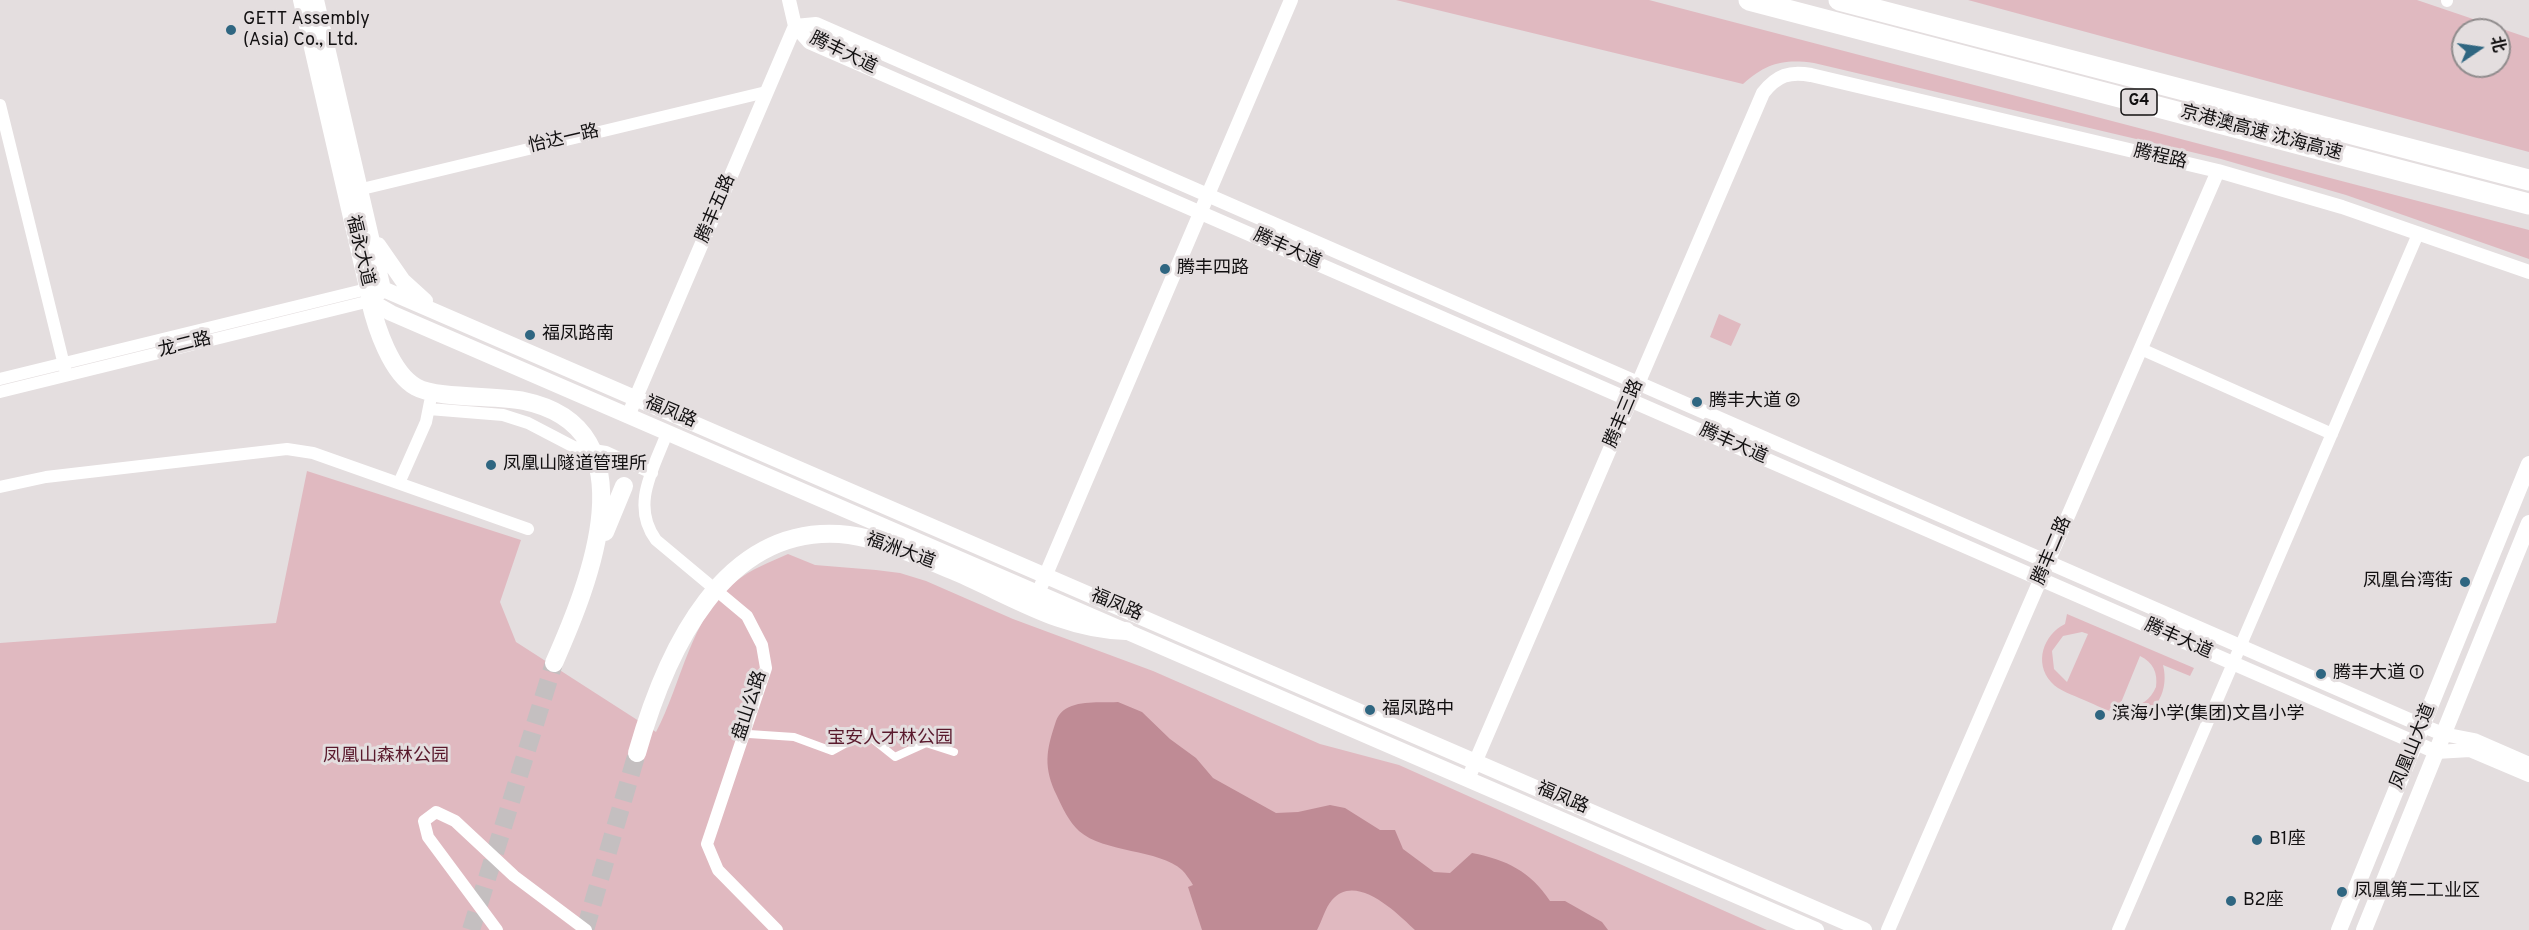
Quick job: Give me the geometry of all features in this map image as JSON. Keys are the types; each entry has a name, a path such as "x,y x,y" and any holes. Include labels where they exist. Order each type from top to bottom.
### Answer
{"highway":[{"name":"京港澳高速 沈海高速","path":"1749,0 2529,204"},
{"name":"京港澳高速 沈海高速","path":"1839,0 2529,180"}],"main road":[{"name":"福永大道","path":"301,0 374,293"},
{"name":"福永大道","path":"316,0 371,230 374,293"},
{"path":"371,230 383,254 403,281 442,314"},
{"name":"福凤路","path":"374,293 442,314 1864,930"},
{"name":"福凤路","path":"374,293 391,313 1816,930"},
{"path":"374,293 378,332 401,372 431,401 451,393 512,398 535,403 556,413 574,426 589,445 601,480 602,499 592,563"},
{"name":"凤凰山大道","path":"2339,930 2529,465"},
{"path":"554,663 572,623 592,563 624,486"},
{"name":"凤凰山大道","path":"2364,930 2529,523"},
{"name":"福洲大道","path":"637,753 657,689 693,619 713,591 741,565 776,546 805,537 833,534 861,537 957,573 1038,612 1067,622 1103,630 1126,631"},
{"path":"1300,706 1307,689"}],"street":[{"path":"789,0 795,26"},
{"path":"1038,593 1291,0"},
{"name":"腾丰大道","path":"795,26 816,24 2423,726 2443,734 2474,740 2529,764"},
{"name":"腾丰五路","path":"628,416 795,26"},
{"name":"腾丰大道","path":"795,26 809,42 2436,752 2470,750 2529,775"},
{"name":"腾程路","path":"1784,74 1811,75 2218,171 2342,207 2529,272"},
{"name":"腾丰三路","path":"1468,779 1763,93 1772,82 1784,74"},
{"name":"怡达一路","path":"362,189 766,92"},
{"path":"0,105 4,138 65,370"},
{"name":"腾丰二路","path":"1888,930 2218,171"},
{"path":"2118,930 2418,234"},
{"name":"龙二路","path":"0,392 65,370 374,293"},
{"path":"2141,349 2332,434"},
{"name":"龙二路","path":"0,379 65,370"},
{"path":"399,483 431,401 503,415 528,423 574,447 606,452 652,473"},
{"name":"盘山公路","path":"668,433 645,491 643,506 646,521 652,534 747,616 762,645 766,668 707,844 717,870 777,930"},
{"path":"0,487 46,477 287,448 313,453 528,529"},
{"path":"749,734 794,737 832,751 866,733 895,758 926,742 954,752"},
{"path":"497,930 428,837 424,821 436,812 455,821 514,876 586,930"}],"green space":[{"path":"1396,0 1649,0 2529,230 2529,259 2346,195 2221,159 1814,63 1776,64 1760,71 1743,84"},
{"path":"1968,0 2417,0 2470,18 2451,18 2451,78 2511,78 2511,32 2529,38 2529,152"},
{"path":"1719,314 1741,324 1731,346 1710,337"},
{"path":"307,471 521,540 500,602 516,642 656,732 697,632 720,597 741,577 788,554 815,565 900,573 926,581 1013,619 1153,671 1320,744 1399,765 1767,930 0,930 0,643 276,623"},
{"path":"2067,614 2194,668 2190,676 2163,665 2165,675 2162,695 2151,709 2134,716 2113,712 2062,690 2054,685 2046,675 2042,658 2043,650 2051,635 2065,624","holes":["2082,632 2088,634 2067,682 2054,669 2052,651 2063,636","2140,656 2154,668 2156,687 2150,697 2141,704 2120,705"]}],"shaded area":[{"path":"1118,702 1142,712 1170,739 1196,758 1213,778 1276,813 1298,812 1330,805 1345,808 1380,830 1395,830 1403,849 1434,872 1450,873 1472,853 1496,859 1526,874 1550,901 1565,901 1602,922 1608,930 1415,930 1376,898 1353,890 1342,893 1332,900 1317,930 1202,930 1188,887 1193,885 1182,870 1160,858 1102,843 1079,831 1064,810 1053,786 1048,767 1048,750 1060,714 1066,708 1082,703"}],"tunnel":[{"path":"471,930 554,663"},
{"path":"585,930 637,753"}],"place":[{"name":"GETT Assembly (Asia) Co., Ltd.","path":"231,30"},
{"name":"腾丰四路","path":"1165,269"},
{"name":"福凤路南","path":"530,335"},
{"name":"腾丰大道 ②","path":"1697,402"},
{"name":"凤凰山隧道管理所","path":"491,465"},
{"name":"凤凰台湾街","path":"2465,582"},
{"name":"腾丰大道 ①","path":"2321,674"},
{"name":"福凤路中","path":"1370,710"},
{"name":"滨海小学(集团)文昌小学","path":"2100,715"},
{"name":"B1座","path":"2257,840"},
{"name":"凤凰第二工业区","path":"2342,892"},
{"name":"B2座","path":"2231,901"}],"park label":[{"name":"宝安人才林公园","path":"890,739"},
{"name":"凤凰山森林公园","path":"386,757"}]}
